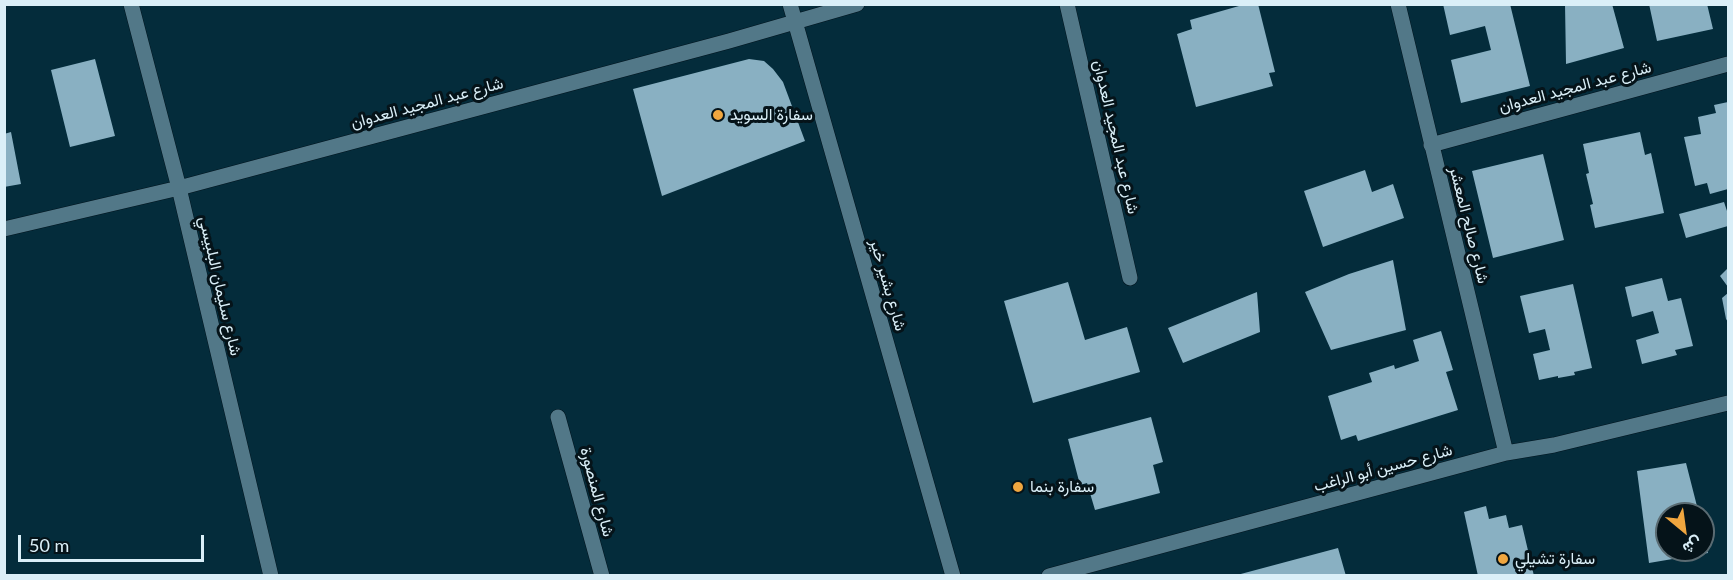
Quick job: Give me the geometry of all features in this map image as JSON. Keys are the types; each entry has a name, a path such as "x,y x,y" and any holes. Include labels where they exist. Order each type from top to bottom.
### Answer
{"street":[{"name":"شارع سليمان البلبيسي","path":"131,4 178,188 271,576"},
{"name":"شارع بشير خير","path":"790,4 952,576"},
{"name":"شارع عبد المجيد العدوان","path":"4,229 178,188 857,4"},
{"name":"شارع عبد المجيد العدوان","path":"1067,4 1130,278"},
{"name":"شارع صالح المعشر","path":"1398,4 1506,453"},
{"name":"شارع عبد المجيد العدوان","path":"1431,145 1728,64"},
{"name":"شارع حسين أبو الراغب","path":"1049,576 1506,453 1554,445 1728,403"},
{"name":"شارع المنصورة","path":"558,417 602,576"}],"building":[{"path":"1246,4 1258,4 1275,72 1269,73 1273,86 1196,107 1177,34 1192,29 1190,20"},
{"path":"1443,4 1510,4 1530,86 1461,103 1451,60 1491,50 1485,26 1450,35"},
{"path":"1565,4 1612,4 1624,48 1566,64"},
{"path":"1649,4 1707,4 1713,29 1657,41"},
{"path":"95,59 115,136 70,147 51,70"},
{"name":"سفارة السويد","path":"749,59 764,61 783,82 805,141 662,196 633,89"},
{"path":"1728,102 1728,189 1710,194 1707,183 1695,186 1684,137 1701,134 1698,117 1716,113 1714,105"},
{"path":"11,132 21,184 4,187 4,134"},
{"path":"1640,132 1645,155 1651,153 1664,213 1595,228 1590,205 1593,204 1586,174 1589,173 1583,144"},
{"path":"1543,154 1564,240 1493,258 1472,171"},
{"path":"1365,170 1372,192 1393,184 1404,218 1323,247 1304,191"},
{"path":"1724,202 1728,214 1728,226 1686,238 1679,214"},
{"path":"1393,260 1406,330 1331,350 1305,292 1349,274"},
{"path":"1728,268 1728,287 1720,276"},
{"path":"1662,278 1668,301 1681,298 1693,346 1675,350 1677,355 1642,364 1636,340 1659,333 1653,311 1632,317 1625,287"},
{"path":"1068,282 1085,340 1127,327 1140,372 1033,403 1004,301"},
{"path":"1573,284 1592,368 1574,372 1575,375 1539,380 1533,354 1550,350 1545,329 1529,333 1520,296"},
{"path":"1257,292 1260,332 1183,363 1168,328"},
{"path":"1728,293 1728,322 1722,298"},
{"path":"1441,331 1453,370 1446,372 1458,410 1358,441 1356,435 1341,440 1328,396 1372,382 1369,373 1394,365 1395,369 1419,361 1413,340"},
{"path":"1151,417 1163,462 1153,465 1160,493 1095,510 1087,483 1080,485 1068,439"},
{"path":"1686,463 1696,502 1655,502 1655,562 1649,563 1637,471"},
{"path":"1486,506 1489,519 1506,515 1509,528 1522,525 1534,576 1478,576 1464,512"},
{"path":"1338,548 1346,576 1237,576 1237,575"}],"place":[{"name":"سفارة السويد","path":"718,115"},
{"name":"سفارة بنما","path":"1018,487"},
{"name":"سفارة تشيلي","path":"1503,559"}]}
